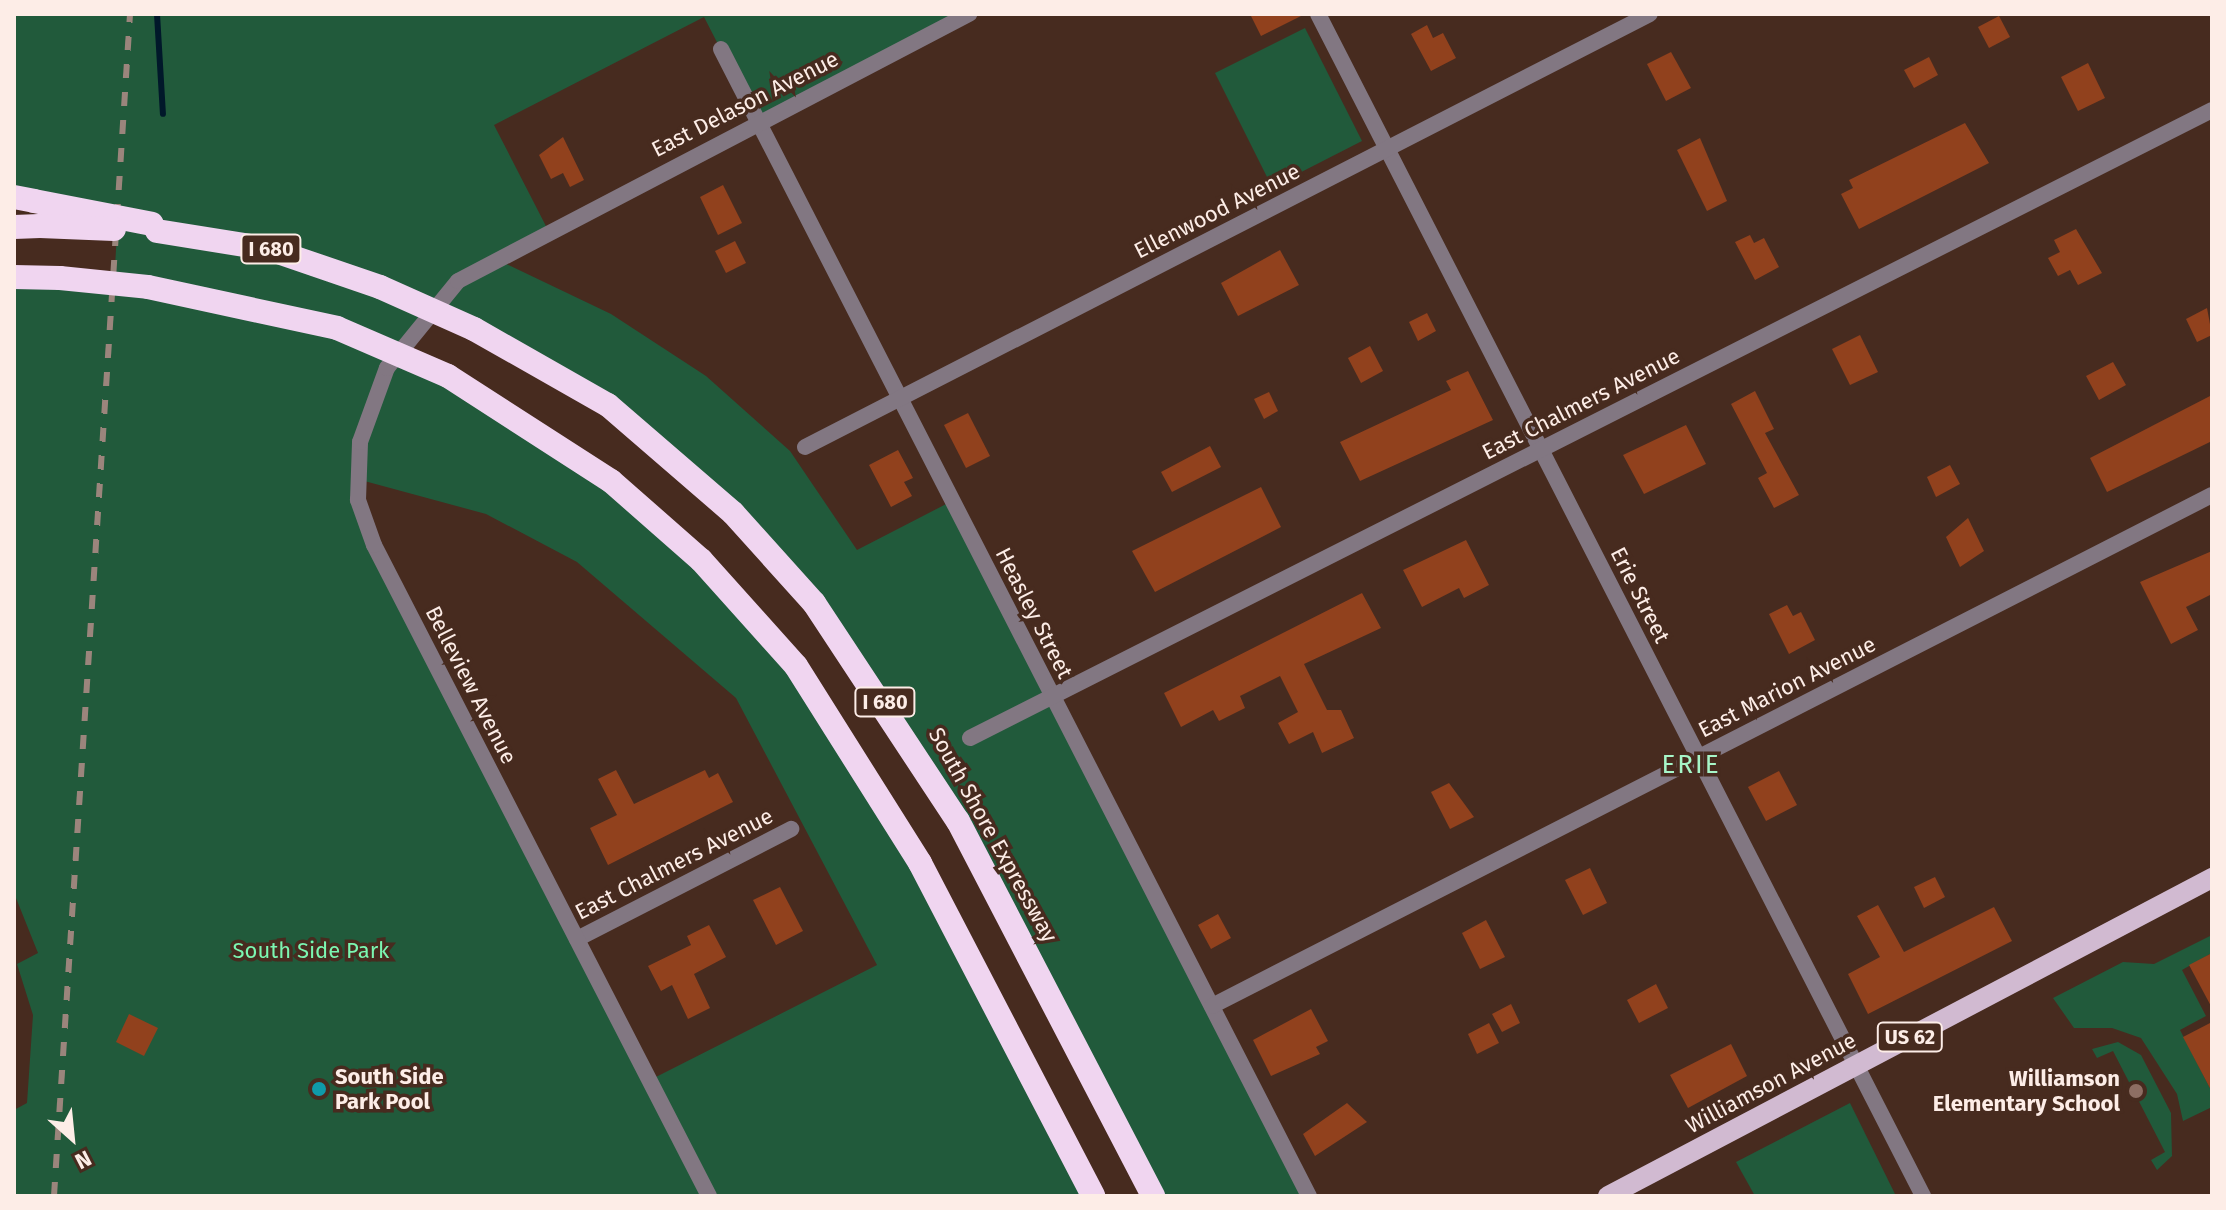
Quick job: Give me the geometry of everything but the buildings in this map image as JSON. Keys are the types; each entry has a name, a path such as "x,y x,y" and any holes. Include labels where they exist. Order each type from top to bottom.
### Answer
{"highway":[{"path":"24,199 154,228"},
{"name":"South Shore Expressway","path":"14,227 154,228 199,233 380,287 474,329 608,405 733,513 814,603 958,821 1153,1196"},
{"name":"I 680","path":"14,277 60,278 148,287 337,328 448,376 572,454 659,521 796,666 920,863 1093,1196"}],"main road":[{"name":"Williamson Avenue","path":"1608,1196 2212,878"}],"street":[{"name":"East Delason Avenue","path":"541,234 969,14"},
{"name":"Erie Street","path":"1318,14 1923,1196"},
{"name":"Ellenwood Avenue","path":"805,447 1650,14"},
{"name":"Heasley Street","path":"721,49 1309,1196"},
{"name":"East Chalmers Avenue","path":"970,738 2212,110"},
{"name":"Belleview Avenue","path":"541,234 438,297 387,368 360,442 356,479 374,545 709,1196"},
{"name":"East Marion Avenue","path":"1212,1006 2212,495"},
{"name":"East Chalmers Avenue","path":"577,939 791,829"}],"green space":[{"name":"South Side Park","path":"14,14 969,14 758,122 704,17 494,125 548,230 494,258 611,314 706,376 790,451 857,550 952,501 1309,1196 1153,1196 1033,960 814,603 608,405 430,309 397,354 611,481 830,713 1093,1196 14,1196 14,1110 27,1103 33,1015 17,964 38,953 14,893 14,277 114,283 118,216 14,197","holes":["357,479 486,514 577,562 736,698 877,965 650,1080 358,500"]},
{"path":"1305,28 1362,141 1272,187 1215,73"},
{"path":"2212,935 2212,953 2182,970 2206,1016 2180,1030 2212,1092 2212,1107 2183,1121 2177,1094 2141,1038 2112,1028 2074,1028 2053,998 2123,962 2154,964"},
{"path":"2118,1042 2141,1055 2171,1113 2172,1156 2157,1170 2151,1160 2165,1152 2113,1051 2097,1058 2092,1049"},
{"path":"1850,1103 1896,1196 1755,1196 1736,1162"}],"waterway":[{"path":"157,14 163,114"}],"railway":[{"path":"54,1196 130,14"}],"place":[{"name":"South Side Park Pool","path":"319,1089"},
{"name":"Williamson Elementary School","path":"2136,1091"}],"district":[{"name":"ERIE","path":"1691,765"}]}
